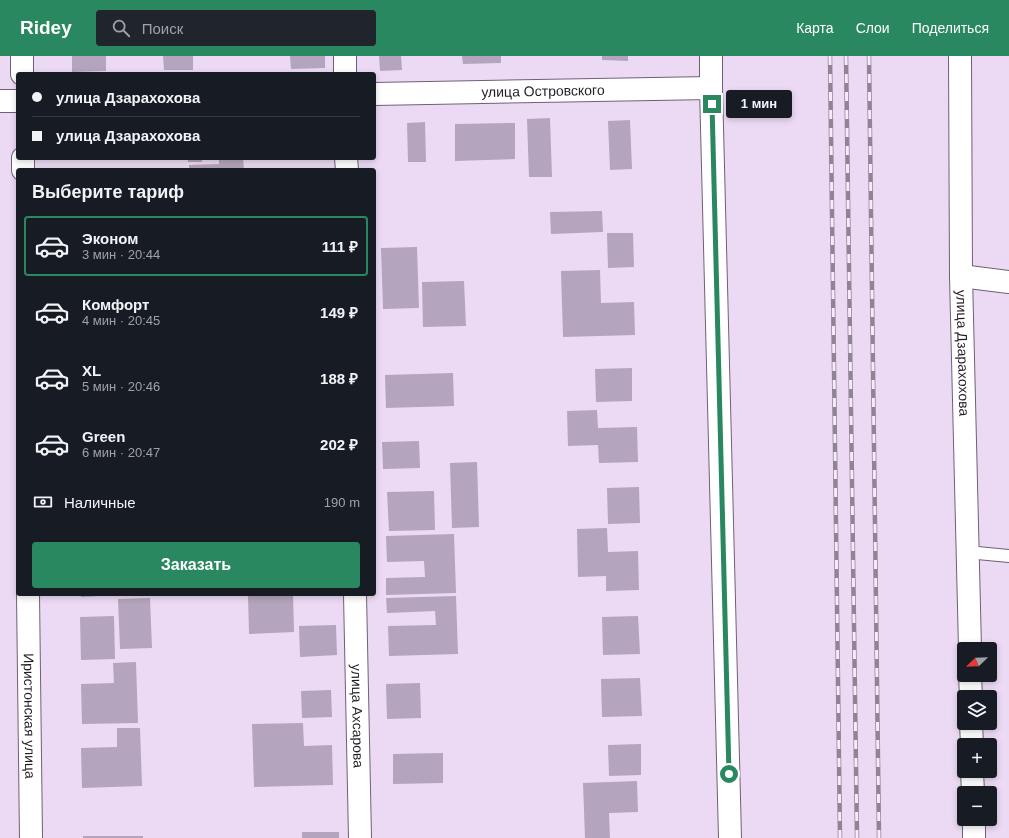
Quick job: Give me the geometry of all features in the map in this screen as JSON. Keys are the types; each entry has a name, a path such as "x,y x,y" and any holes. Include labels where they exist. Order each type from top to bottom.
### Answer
{"street":[{"path":"22,56 22,72"},
{"path":"345,56 345,72"},
{"path":"712,56 711,88 730,838"},
{"name":"улица Дзарахохова","path":"960,56 961,276 970,642"},
{"name":"улица Островского","path":"376,94 711,88"},
{"path":"0,101 16,101"},
{"path":"961,276 1009,282"},
{"name":"Иристонская улица","path":"28,596 31,838"},
{"name":"улица Ахсарова","path":"355,596 360,838"},
{"path":"974,826 974,838"}],"lane":[{"path":"967,552 1009,556"}],"building":[{"path":"72,56 106,56 106,71 72,72"},
{"path":"163,56 193,56 193,70 164,70"},
{"path":"290,56 325,56 325,68 291,69"},
{"path":"379,56 401,56 402,70 380,71"},
{"path":"462,56 501,56 501,63 463,64"},
{"path":"602,56 628,56 628,61 602,60"},
{"path":"550,118 552,177 529,177 527,119"},
{"path":"630,120 632,169 610,170 608,121"},
{"path":"425,122 426,162 408,162 407,123"},
{"path":"515,123 515,159 455,161 455,124"},
{"path":"188,160 202,160 202,162 188,162"},
{"path":"219,160 243,160 244,168 189,168 189,165 219,164"},
{"path":"602,211 603,232 551,234 550,212"},
{"path":"607,233 633,233 634,267 608,268"},
{"path":"417,247 419,308 383,309 381,248"},
{"path":"600,270 601,303 634,302 635,335 563,337 561,271"},
{"path":"464,281 466,326 423,327 422,282"},
{"path":"632,368 632,401 596,402 595,369"},
{"path":"453,373 454,406 386,408 385,375"},
{"path":"597,410 598,428 637,427 638,462 599,463 598,445 568,446 567,411"},
{"path":"419,441 420,468 383,469 382,442"},
{"path":"477,462 479,527 452,528 450,463"},
{"path":"639,487 640,523 608,524 607,488"},
{"path":"434,491 435,530 389,531 387,492"},
{"path":"607,528 608,552 638,551 639,590 606,591 606,576 578,577 577,529"},
{"path":"454,534 456,593 386,595 386,578 425,577 424,561 387,562 386,536"},
{"path":"248,596 293,596 294,632 249,634"},
{"path":"456,596 458,654 389,656 388,626 436,625 435,611 387,613 386,598"},
{"path":"150,598 152,648 120,649 118,599"},
{"path":"114,616 115,659 81,660 80,617"},
{"path":"638,616 640,654 603,655 602,617"},
{"path":"336,625 337,655 300,657 299,626"},
{"path":"136,662 138,723 82,724 81,684 114,683 113,663"},
{"path":"640,678 642,716 602,717 601,679"},
{"path":"420,683 421,718 387,719 386,684"},
{"path":"331,690 332,717 302,718 301,691"},
{"path":"303,723 304,746 332,745 333,785 254,787 252,724"},
{"path":"117,728 140,728 142,786 82,788 81,748 117,747"},
{"path":"641,744 641,775 609,776 608,745"},
{"path":"443,753 443,783 393,784 393,754"},
{"path":"637,781 638,812 609,813 610,838 585,838 583,783"},
{"path":"302,832 339,832 339,838 302,838"},
{"path":"83,836 143,836 143,838 83,838"}],"railway":[{"path":"830,56 840,838"},
{"path":"846,56 857,838"},
{"path":"869,56 879,838"}],"route":[{"path":"712,104 729,774"}]}
